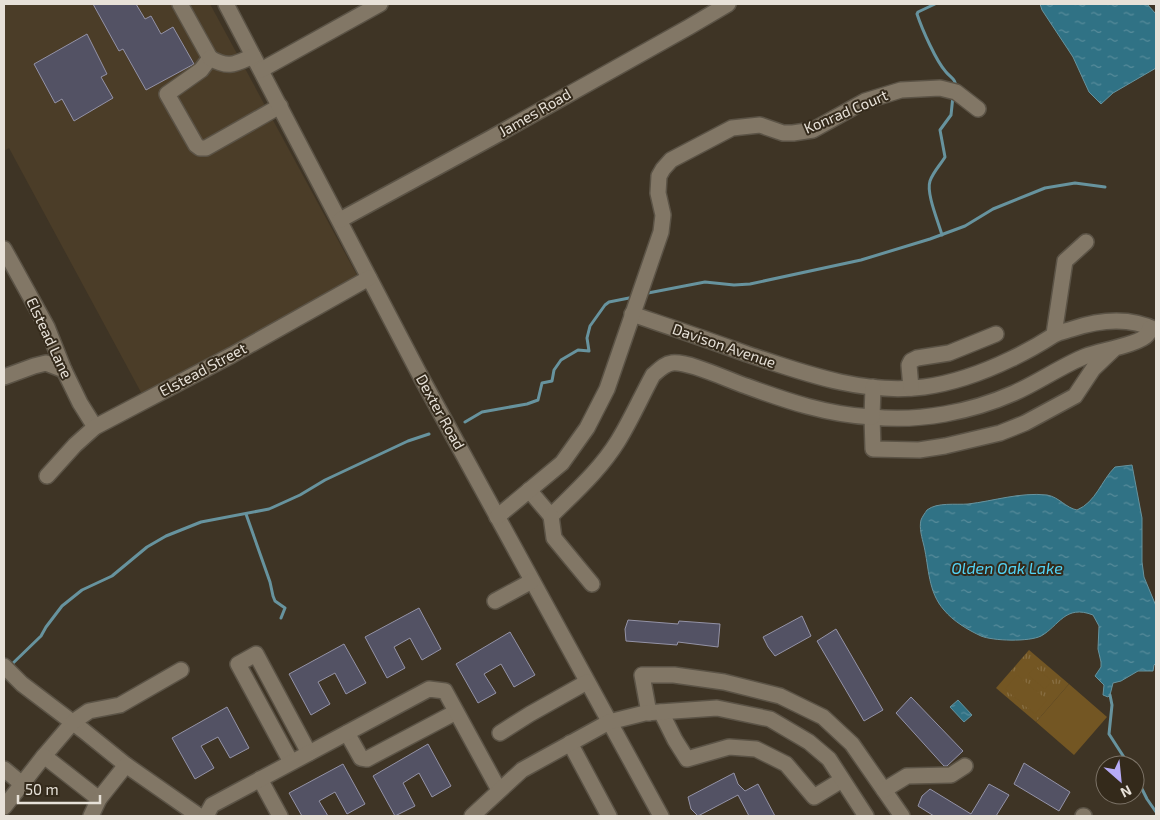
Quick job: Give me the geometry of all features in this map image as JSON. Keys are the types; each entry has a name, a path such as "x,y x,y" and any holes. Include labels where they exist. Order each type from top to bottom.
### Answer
{"street":[{"path":"180,4 210,58 221,64 233,65 253,56"},
{"name":"Dexter Road","path":"226,4 369,278 497,517 661,816"},
{"path":"261,70 380,4"},
{"name":"James Road","path":"340,220 492,138 728,4"},
{"path":"210,58 201,70 167,94 196,145 200,148 206,148 280,106"},
{"name":"Konrad Court","path":"632,314 660,232 663,214 658,193 659,176 662,169 679,155 726,130 742,126 760,125 783,133 813,130 865,101 901,90 940,88 956,92 978,109"},
{"path":"1054,334 1065,260 1086,242"},
{"name":"Elstead Lane","path":"4,249 47,327 64,370 80,403 95,427"},
{"name":"Elstead Street","path":"47,476 75,445 95,427 232,355 369,278"},
{"path":"497,517 562,463 587,428 607,389 632,314"},
{"name":"Davison Avenue","path":"632,314 814,377 856,386 873,387 924,387 957,380 986,371 1012,359 1048,340 1054,334 1089,323 1136,322 1153,329"},
{"path":"551,516 592,475 605,459 618,441 653,375 662,367 672,363 689,365 779,398 846,416 895,419 912,418 949,414 1014,393 1073,362 1089,355 1120,347 1146,336 1153,329"},
{"path":"911,388 909,365 911,360 949,353 996,334"},
{"path":"873,387 874,449 919,450 968,442 1000,433 1025,423 1075,396 1093,369 1114,348"},
{"path":"4,377 34,366 46,364 64,370"},
{"path":"529,490 551,516 554,538 592,584"},
{"path":"495,601 532,581"},
{"path":"291,762 238,664 256,654 309,753"},
{"path":"4,666 22,684 73,722 126,766 199,816"},
{"path":"4,807 73,722 89,711 120,705 181,670"},
{"path":"842,780 814,797 786,764 756,749 729,747 687,759 655,712 642,675 674,675 724,682 780,696 823,717 852,744 902,816"},
{"path":"500,733 587,682"},
{"path":"206,816 212,805 429,689 444,691 499,790"},
{"path":"472,816 522,770 609,722 655,712 717,708 770,719 809,742 829,759 864,815"},
{"path":"347,733 361,758 366,759 456,712"},
{"path":"570,743 609,816"},
{"path":"44,756 99,799"},
{"path":"91,816 99,799 126,766"},
{"path":"884,790 907,776 951,775 965,766"},
{"path":"4,769 22,784"},
{"path":"260,779 280,816"}],"shaded area":[{"path":"4,4 210,4 358,277 143,396 9,148 4,151"}],"green space":[{"path":"1029,650 1069,684 1036,722 996,688"},
{"path":"1035,667 1052,681 1045,689 1028,675"},
{"path":"1017,675 1047,700 1035,714 1005,689"},
{"path":"1069,684 1107,717 1074,755 1036,722"}],"water":[{"path":"1040,4 1147,4 1156,14 1156,68 1113,93 1101,104 1089,92 1073,57"},
{"name":"Olden Oak Lake","path":"1132,465 1142,518 1144,577 1156,606 1156,663 1153,671 1138,671 1121,681 1113,683 1108,697 1103,695 1104,685 1095,676 1101,667 1101,662 1098,649 1099,626 1093,615 1076,612 1063,618 1041,636 1020,640 1002,640 981,636 966,628 944,610 932,588 921,530 920,523 927,510 941,505 968,504 1037,494 1051,496 1077,510 1094,497 1115,467"},
{"path":"958,700 972,715 964,722 950,707"}],"building":[{"path":"93,4 136,4 145,19 151,16 161,34 173,27 194,64 146,90 123,49 119,51"},
{"path":"87,34 107,74 101,77 113,98 74,121 62,99 55,103 34,64"},
{"path":"419,608 441,649 422,660 410,638 394,647 405,668 387,678 365,637"},
{"path":"802,616 811,636 775,656 763,637"},
{"path":"628,620 678,624 679,621 720,624 718,647 678,642 677,645 626,641 625,629"},
{"path":"836,629 883,710 864,721 817,641"},
{"path":"510,632 535,675 514,687 501,664 484,674 496,693 478,703 456,664"},
{"path":"344,644 366,683 346,694 335,673 318,682 330,704 311,715 289,674"},
{"path":"911,697 963,751 947,766 944,766 896,713"},
{"path":"227,707 249,748 230,758 218,737 201,746 214,768 195,779 172,738"},
{"path":"428,744 451,786 432,797 419,773 403,783 415,806 395,816 373,776"},
{"path":"1024,763 1070,792 1059,811 1014,784"},
{"path":"343,764 365,804 347,814 335,792 319,801 328,816 302,816 289,793"},
{"path":"734,773 738,784 745,791 758,784 775,816 749,816 738,795 698,816 691,809 688,797"},
{"path":"989,784 1009,795 996,816 934,816 918,806 922,796 930,789 971,814"}],"waterway":[{"path":"935,4 917,14 934,53 942,67 954,81 956,88"},
{"path":"942,235 931,200 929,186 933,174 945,157 940,130 951,115 953,96"},
{"path":"648,293 705,282 734,285 750,284 861,260 965,226 993,209 1045,188 1075,183 1105,187"},
{"path":"465,422 482,412 527,404 538,400 542,383 552,381 554,370 561,360 578,350 589,351 587,338 590,326 605,305 609,302 629,298"},
{"path":"10,666 41,636 62,606 82,590 112,576 147,547 166,536 201,522 269,509 408,441 429,434"},
{"path":"246,514 275,601 285,608 281,618"},
{"path":"1110,695 1112,705 1109,734 1123,755"},
{"path":"1145,795 1156,812"}]}
